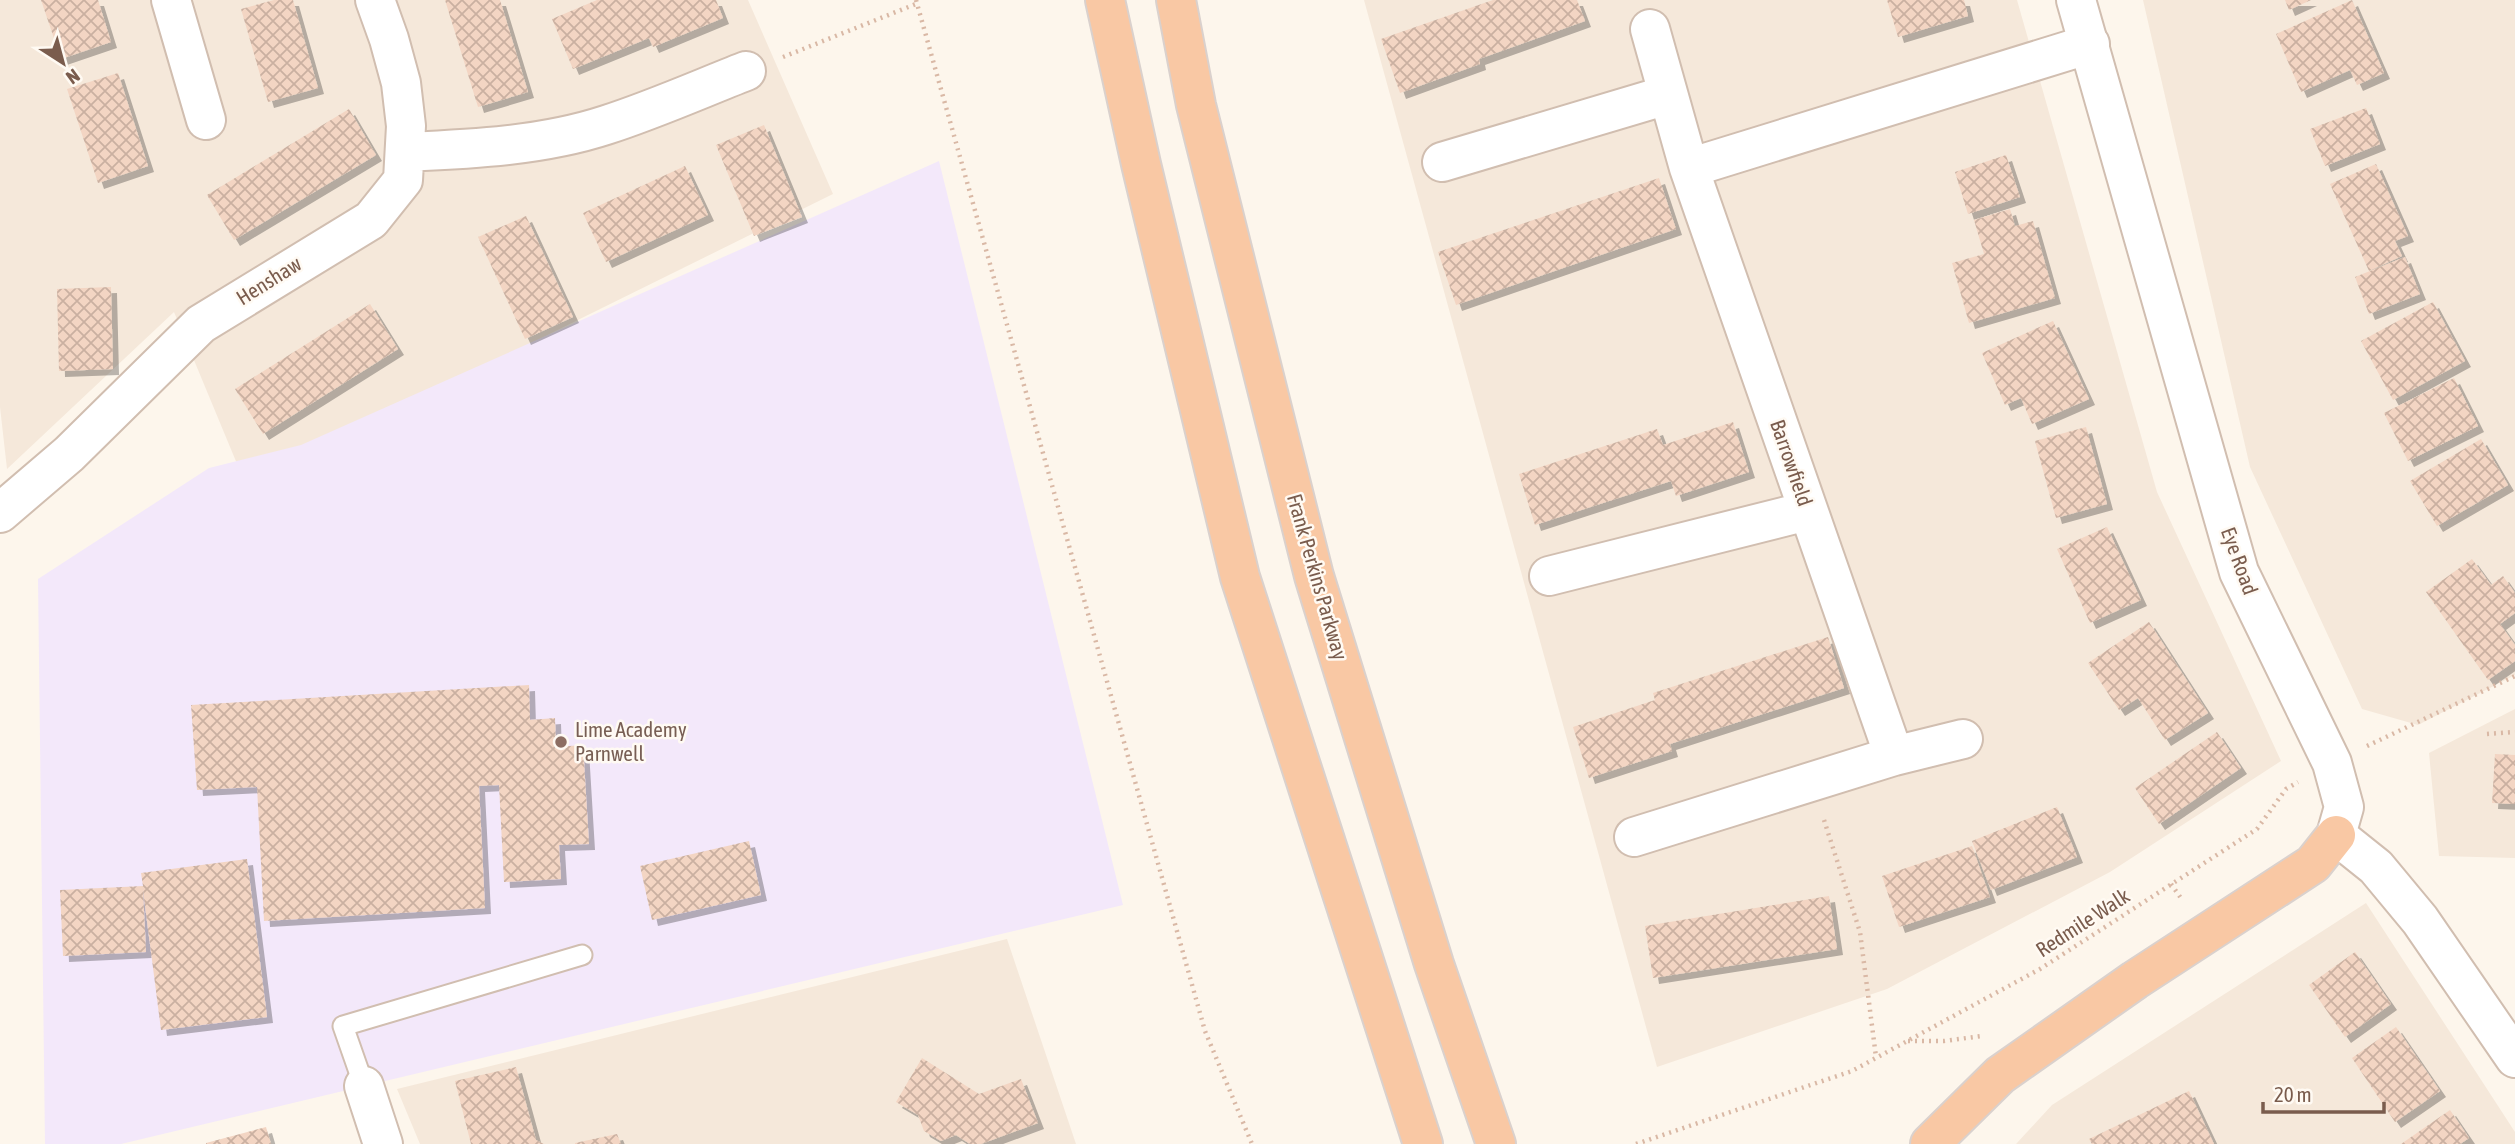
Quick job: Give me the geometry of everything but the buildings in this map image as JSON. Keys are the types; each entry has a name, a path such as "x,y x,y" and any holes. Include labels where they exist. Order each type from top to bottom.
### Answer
{"highway":[{"path":"1105,0 1141,164 1240,577 1423,1144"},
{"name":"Frank Perkins Parkway","path":"1176,0 1196,105 1314,576 1434,964 1496,1144"},
{"path":"1930,1144 2000,1076 2135,980 2313,864 2336,835"}],"street":[{"path":"171,0 206,120"},
{"name":"Henshaw","path":"1,512 69,454 201,324 371,220 403,180 406,126 401,83 375,0"},
{"name":"Eye Road","path":"2076,0 2239,572 2332,763 2344,807 2336,835"},
{"name":"Barrowfield","path":"1650,29 1689,168 1894,756"},
{"path":"1689,168 2090,44"},
{"path":"405,152 468,149 540,141 605,126 746,71"},
{"path":"1442,162 1668,95"},
{"path":"1549,576 1807,511"},
{"path":"1634,837 1894,756 1962,739"},
{"path":"2336,835 2376,867 2420,920 2515,1058"},
{"path":"364,1086 383,1144"}],"lane":[{"path":"364,1086 343,1026 582,955"}],"path":[{"path":"746,71 916,2 1205,1031 1252,1144"},
{"name":"Redmile Walk","path":"1636,1144 1852,1071 2040,969 2257,829 2286,789 2332,763 2515,676"},
{"path":"2487,734 2515,733"},
{"path":"1812,782 1860,932 1876,1058"},
{"path":"1907,1041 1944,1041 2012,1032 2031,1054"}],"shaded area":[{"path":"0,0 748,0 833,194 363,426 240,471 174,312 7,469 0,407"},
{"path":"1364,0 2017,0 2157,492 2281,761 2110,872 1887,989 1657,1067"},
{"path":"2143,0 2515,0 2515,675 2418,725 2362,709 2250,467"},
{"name":"Lime Academy Parnwell","path":"939,161 1123,905 121,1144 45,1144 38,579 209,468 301,445"},
{"path":"2515,709 2515,858 2439,856 2429,753"},
{"path":"2366,903 2515,1132 2515,1144 2016,1144 2052,1105"},
{"path":"1007,939 1076,1144 420,1144 397,1089"}],"place":[{"name":"Lime Academy Parnwell","path":"561,742"}]}
